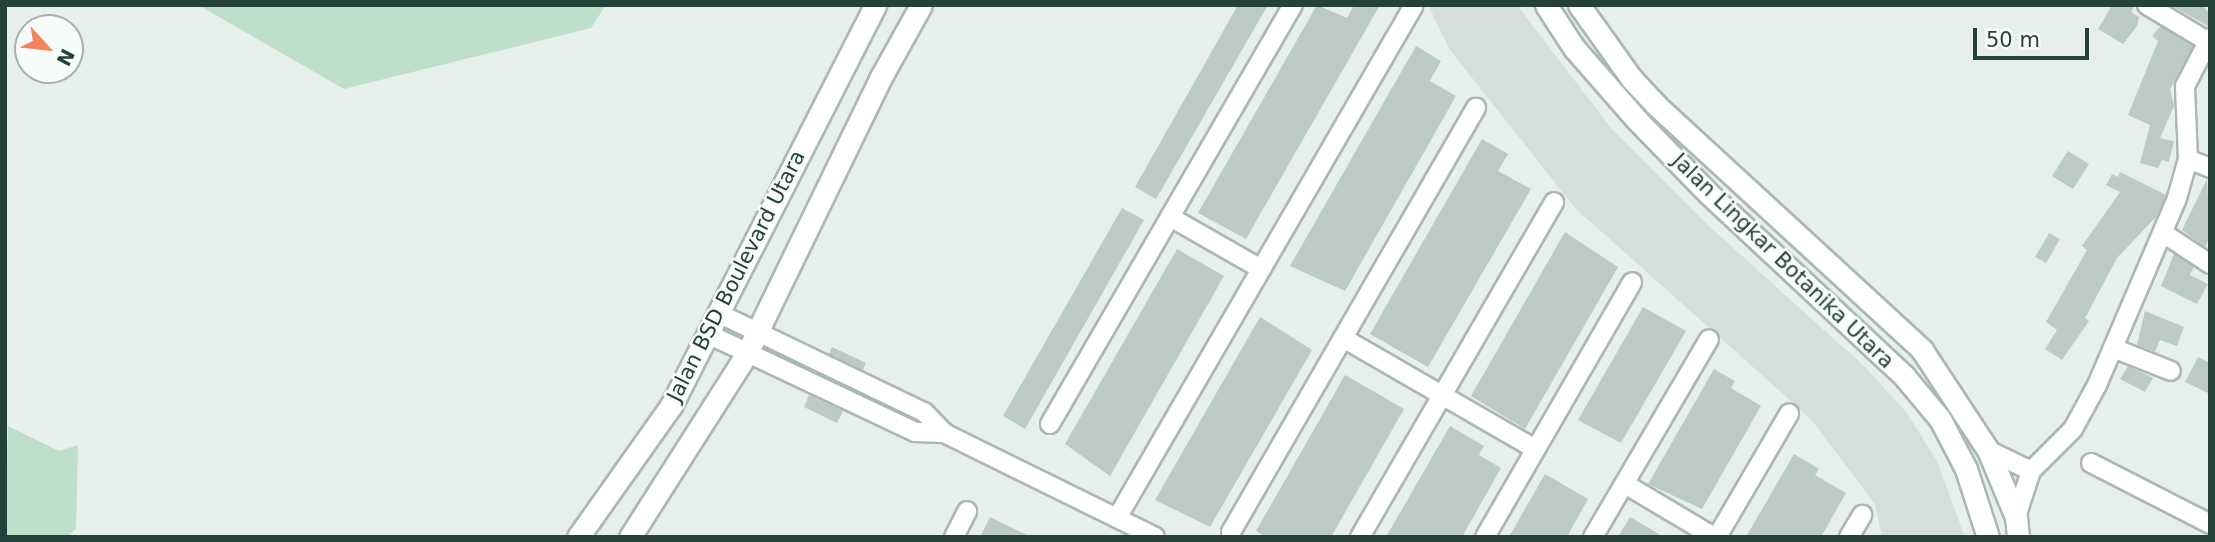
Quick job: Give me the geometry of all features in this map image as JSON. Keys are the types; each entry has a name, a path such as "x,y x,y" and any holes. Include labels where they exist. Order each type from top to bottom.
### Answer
{"street":[{"name":"Jalan BSD Boulevard Utara","path":"578,537 672,404 710,335 875,5"},
{"name":"Jalan BSD Boulevard Utara","path":"630,537 747,353 881,77 921,5"},
{"path":"1050,424 1293,5"},
{"name":"Jalan Lingkar Botanika Utara","path":"1546,5 1605,85 1676,160 1904,376 1931,408 1966,468 1988,537"},
{"name":"Jalan Lingkar Botanika Utara","path":"1579,5 1630,78 1694,142 1922,350 1988,450 2017,527"},
{"path":"2017,527 2031,471 2073,429 2113,348 2185,179 2188,159 2185,86 2209,39 2147,5"},
{"path":"1116,518 1413,7"},
{"path":"1231,532 1476,108"},
{"path":"1676,160 1694,142"},
{"path":"2188,159 2210,168"},
{"path":"1360,537 1554,202"},
{"path":"1170,216 1261,270"},
{"path":"2163,233 2210,264"},
{"path":"1485,537 1632,282"},
{"path":"720,314 924,412 944,433 1156,537"},
{"path":"710,335 915,432 944,433"},
{"path":"1343,338 1535,449"},
{"path":"1593,537 1709,340"},
{"path":"2113,348 2171,371"},
{"path":"874,413 884,392"},
{"path":"1625,484 1715,537 1789,414"},
{"path":"1988,450 2031,471"},
{"path":"2091,463 2210,524"},
{"path":"954,537 967,511"},
{"path":"1849,537 1862,515"},
{"path":"2207,537 2210,530"}],"shaded area":[{"path":"1428,5 1517,5 1611,128 1709,226 1866,368 1907,413 1937,461 1965,537 1882,537 1875,504 1810,418 1575,208 1450,50"}],"green space":[{"path":"198,5 606,5 591,28 344,89"},
{"path":"8,426 59,451 78,445 76,529 67,537 5,537"}],"building":[{"path":"1238,5 1268,5 1156,199 1135,187"},
{"path":"1317,5 1347,18 1354,5 1380,5 1246,239 1198,213"},
{"path":"2112,5 2135,5 2131,12 2139,17 2137,26 2123,44 2098,29"},
{"path":"2170,5 2202,5 2210,14 2210,27"},
{"path":"2161,26 2193,46 2170,89 2174,106 2160,138 2174,141 2169,162 2162,160 2158,168 2140,163 2150,125 2128,115 2158,41 2152,36"},
{"path":"1416,46 1441,61 1430,81 1456,96 1345,291 1290,266"},
{"path":"1482,139 1508,154 1498,171 1531,189 1428,367 1370,334"},
{"path":"2068,151 2089,164 2073,189 2052,176"},
{"path":"2120,172 2166,195 2156,217 2117,258 2085,318 2089,321 2062,360 2045,349 2057,330 2046,322 2087,250 2082,246 2120,192 2106,185 2112,174 2118,177"},
{"path":"2207,179 2210,237 2205,247 2182,230"},
{"path":"1122,208 1144,220 1025,429 1003,416"},
{"path":"1565,232 1618,267 1525,429 1471,396"},
{"path":"2049,233 2060,239 2046,263 2035,257"},
{"path":"1177,249 1224,276 1110,476 1065,444"},
{"path":"2174,254 2194,267 2190,275 2208,284 2197,304 2161,286"},
{"path":"1643,307 1686,331 1621,443 1578,420"},
{"path":"2145,311 2184,327 2177,346 2160,340 2155,352 2137,345"},
{"path":"1260,317 1312,350 1210,527 1155,500"},
{"path":"832,347 866,363 863,370 829,354"},
{"path":"2198,357 2210,363 2210,394 2185,382"},
{"path":"2128,366 2153,378 2145,392 2120,379"},
{"path":"1714,369 1735,381 1731,388 1761,406 1702,509 1648,484"},
{"path":"1345,375 1404,409 1331,537 1266,537 1256,531"},
{"path":"809,395 843,411 837,423 804,407"},
{"path":"1450,426 1484,446 1479,455 1501,468 1462,537 1386,537"},
{"path":"1794,454 1819,469 1815,475 1846,493 1821,537 1746,537"},
{"path":"1545,474 1588,499 1567,537 1509,537"},
{"path":"990,517 1031,537 980,537"},
{"path":"1630,517 1664,537 1618,537"}]}
